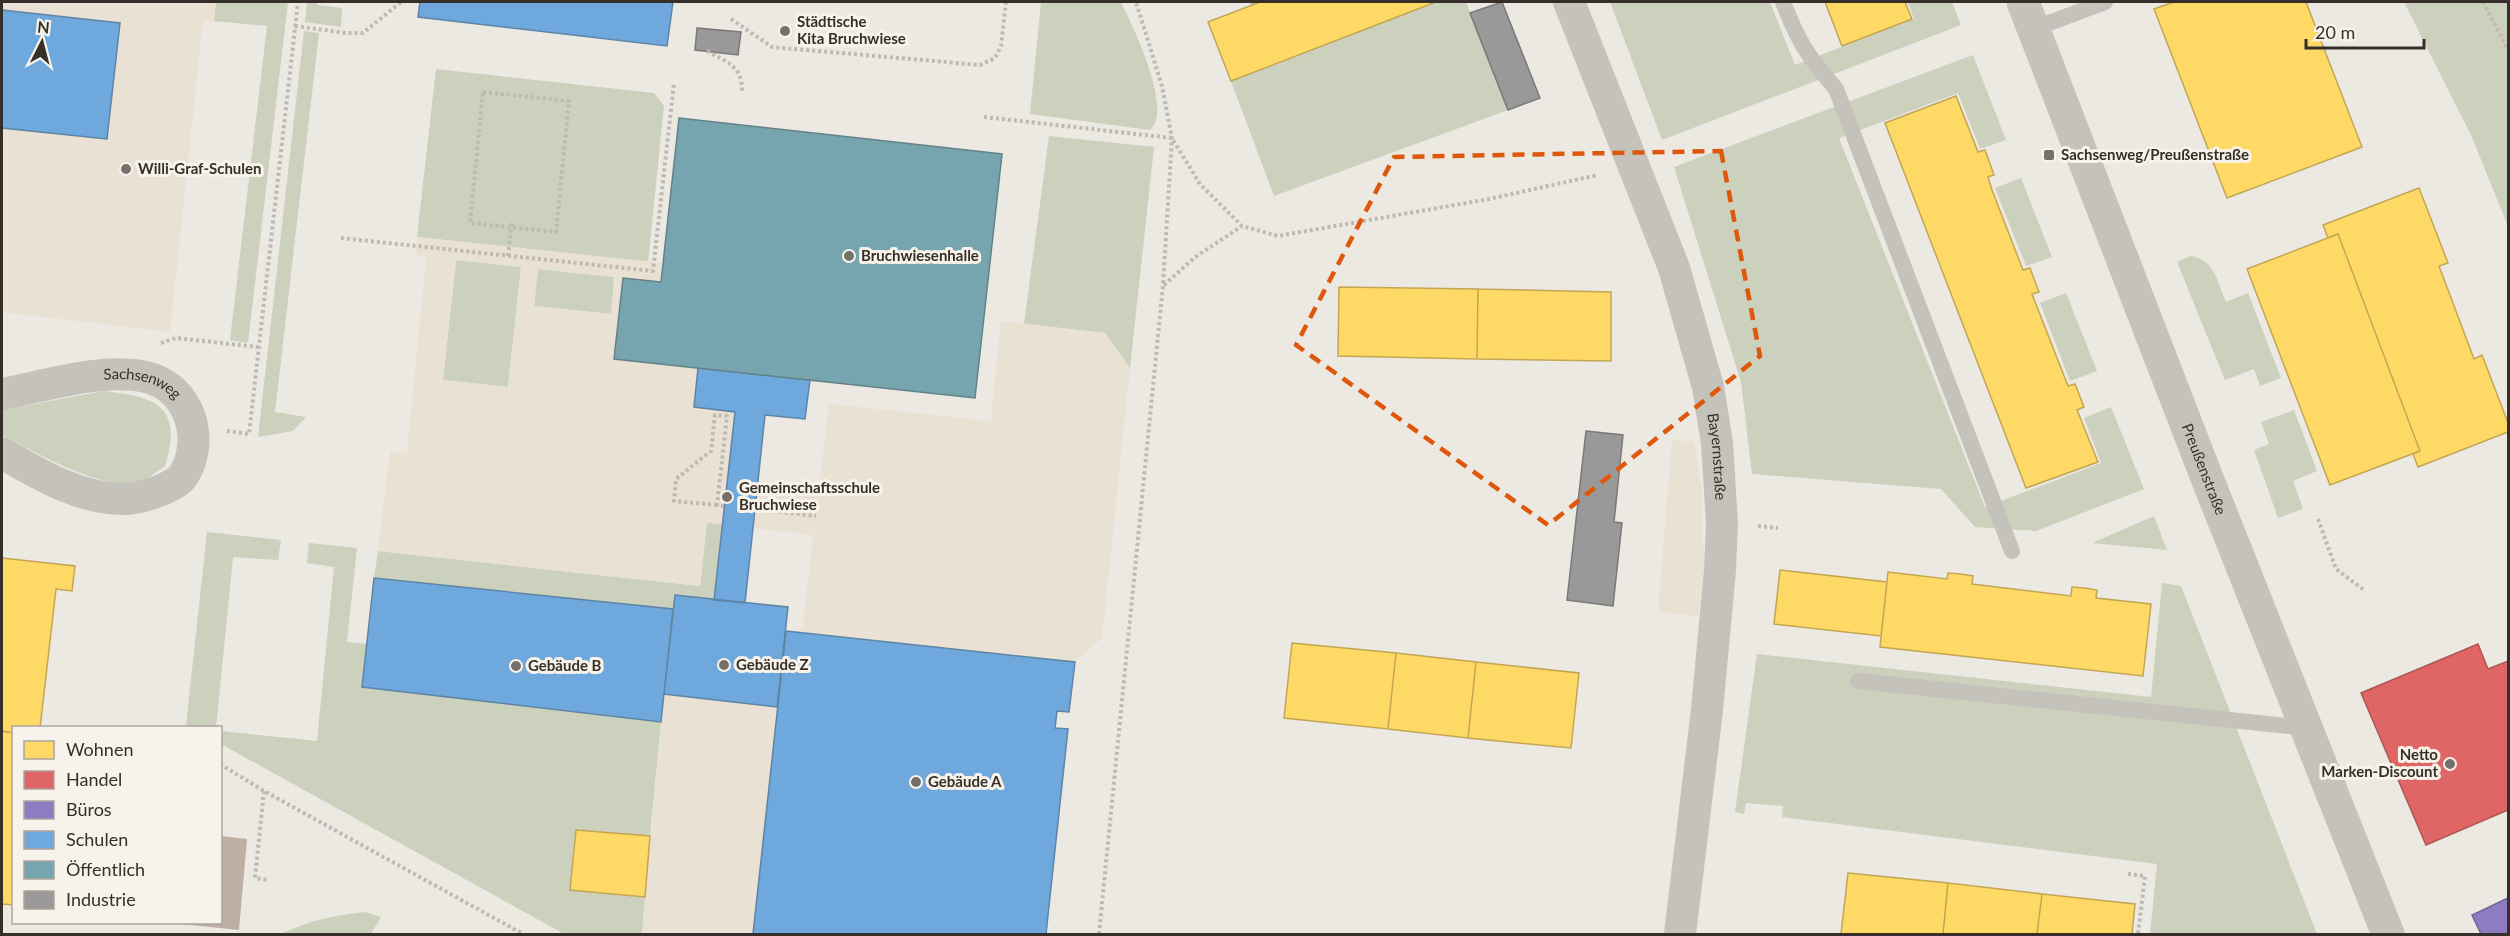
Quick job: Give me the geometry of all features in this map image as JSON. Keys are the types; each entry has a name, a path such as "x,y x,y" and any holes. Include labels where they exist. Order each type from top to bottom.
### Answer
{"street":[{"name":"Bayernstraße","path":"1569,2 1674,268 1705,376 1717,443 1722,522 1716,618 1680,934"},
{"name":"Preußenstraße","path":"2028,15 2203,468 2388,934"},
{"name":"Sachsenweg","path":"2,394 103,375 146,377 163,383 181,397 192,421 194,449 182,478 153,494 125,499 70,488 2,453"}],"lane":[{"path":"1783,2 1796,36 1810,60 1836,89 2012,551"},
{"path":"2028,15 2105,2"},
{"path":"1858,681 2307,728"}],"path":[{"path":"221,430 249,434 298,2"},
{"path":"295,26 363,33 401,2"},
{"path":"731,19 772,47 980,65 995,58 1001,46 1005,2"},
{"path":"1099,934 1163,285 1172,138 1162,86 1136,2"},
{"path":"2483,2 2508,49"},
{"path":"707,51 733,65 742,80 742,91"},
{"path":"341,238 653,272 674,83"},
{"path":"483,92 569,102 556,232 511,228 470,223 483,92"},
{"path":"984,117 1172,138"},
{"path":"1172,138 1200,184 1242,226 1278,236 1489,199 1632,166"},
{"path":"508,256 512,221"},
{"path":"1163,285 1194,258 1242,226"},
{"path":"159,344 176,338 258,347"},
{"path":"717,506 727,416 715,415 711,451 676,479 674,501 717,506 724,506"},
{"path":"755,509 816,516"},
{"path":"2318,519 2336,569 2364,590"},
{"path":"1758,526 1778,528"},
{"path":"222,765 264,791 523,934"},
{"path":"264,791 255,878 267,880"},
{"path":"2128,874 2145,876 2138,934"}],"highlighted area":[{"path":"1721,151 1760,356 1548,525 1296,345 1394,157"}],"green space":[{"path":"216,2 288,2 248,343 230,340 267,26 214,21"},
{"path":"307,2 342,8 341,27 305,22"},
{"path":"1041,2 1121,2 1149,67 1154,87 1157,105 1156,120 1150,130 1030,114"},
{"path":"1436,2 1466,2 1508,110 1274,196 1231,81"},
{"path":"1610,2 1770,2 1795,65 1914,19 1908,2 1952,2 1961,25 1662,140"},
{"path":"2404,2 2508,2 2508,226 2471,135"},
{"path":"304,31 319,33 275,412 306,417 293,431 258,437"},
{"path":"1973,55 2006,140 1980,149 1958,93 1839,138 1985,507 2101,463 2084,418 2111,407 2144,489 2036,531 1975,527 1941,489 1752,474 1741,382 1674,167"},
{"path":"436,69 654,93 664,106 648,262 417,237"},
{"path":"1049,136 1154,147 1130,368 1105,333 1024,324"},
{"path":"2021,178 2052,257 2026,266 1995,188"},
{"path":"2190,256 2210,266 2226,302 2248,293 2281,378 2260,386 2254,369 2225,380 2177,262"},
{"path":"456,260 521,267 508,387 443,380"},
{"path":"538,269 615,277 611,314 534,306"},
{"path":"2066,293 2097,371 2070,381 2040,303"},
{"path":"104,391 139,397 152,402 162,409 168,418 171,430 170,446 165,466 140,482 122,484 87,476 2,435 2,410"},
{"path":"2294,410 2317,471 2293,481 2303,509 2278,518 2254,450 2269,444 2261,422"},
{"path":"2154,516 2167,550 2092,543"},
{"path":"707,522 722,524 714,600 675,595 673,609 374,578 378,551 700,586"},
{"path":"207,532 281,540 278,560 233,557 216,726 186,725"},
{"path":"309,543 357,548 347,642 367,644 363,687 661,722 650,836 576,830 570,890 645,897 642,934 564,934 222,745 222,731 317,741 334,567 307,563"},
{"path":"2162,583 2181,586 2317,934 2150,934 2157,864 1782,817 1783,806 1746,803 1744,814 1735,812 1757,654 2151,697"},
{"path":"366,912 381,917 371,934 280,934 322,919"}],"shaded area":[{"path":"2,2 216,2 214,21 203,20 170,332 2,312 2,128 107,139 120,23 2,10"},
{"path":"417,237 663,263 661,282 623,278 614,359 698,368 694,406 735,412 722,524 707,523 700,586 378,551 390,451 407,453 426,257 415,255","holes":["456,260 521,267 508,387 443,380","538,269 614,277 611,314 534,306"]},
{"path":"1001,321 1105,333 1130,368 1102,638 1075,662 802,633 813,535 753,528 757,489 818,497 829,404 991,421"},
{"path":"1672,440 1694,442 1701,485 1704,569 1698,616 1658,612"},
{"path":"664,694 777,707 753,934 642,934"}],"building: Wohnen":[{"path":"1260,2 1436,2 1231,81 1208,22"},
{"path":"1825,2 1905,2 1912,19 1842,46"},
{"path":"2174,2 2306,2 2362,147 2227,198 2154,9"},
{"path":"1956,96 1978,152 1985,150 1994,175 1988,177 1992,190 2023,270 2030,268 2039,292 2032,294 2068,386 2075,384 2084,407 2077,410 2098,462 2026,488 1885,123"},
{"path":"2419,188 2448,263 2439,266 2474,359 2482,355 2508,423 2508,432 2418,467 2413,454 2420,451 2338,234 2328,238 2323,225"},
{"path":"2338,234 2420,451 2330,485 2247,269"},
{"path":"1339,287 1478,289 1477,359 1338,356"},
{"path":"1478,289 1611,292 1611,361 1477,359"},
{"path":"2,558 75,566 72,591 56,589 40,726 12,726 12,733 2,731"},
{"path":"1780,570 1887,582 1881,636 1774,624"},
{"path":"1888,572 1947,579 1948,573 1960,574 1973,576 1972,584 2071,596 2072,587 2085,588 2097,590 2096,598 2151,604 2143,676 1880,647"},
{"path":"1292,643 1396,653 1388,729 1284,718"},
{"path":"1396,653 1476,662 1468,738 1388,729"},
{"path":"1476,662 1579,673 1571,748 1468,738"},
{"path":"2,731 12,733 12,905 2,904"},
{"path":"576,830 650,836 645,897 570,890"},
{"path":"1848,873 1948,883 1943,934 1841,934"},
{"path":"1948,883 2042,894 2037,934 1943,934"},
{"path":"2042,894 2135,904 2132,934 2037,934"}],"building: Handel":[{"name":"Netto Marken-Discount","path":"2478,644 2488,669 2508,661 2508,810 2426,845 2361,693"}],"building: Büros":[{"path":"2508,898 2508,934 2481,934 2472,915"}],"building: Schulen":[{"path":"420,2 673,2 667,46 418,17"},
{"path":"2,10 120,23 107,139 2,128"},
{"path":"698,368 810,380 805,419 765,415 745,603 714,600 735,412 694,407"},
{"name":"Gebäude B","path":"374,578 673,609 661,722 362,687"},
{"name":"Gebäude Z","path":"675,595 788,607 777,707 664,694"},
{"name":"Gebäude A","path":"786,631 1075,662 1069,712 1057,711 1055,728 1068,729 1046,934 753,934"}],"building: Öffentlich":[{"path":"679,118 1002,154 975,398 614,359 623,278 661,282"}],"building: Industrie":[{"path":"1502,2 1540,98 1508,110 1470,13"},
{"path":"697,28 741,32 738,55 695,50"},
{"path":"1586,431 1623,435 1614,522 1622,523 1613,606 1567,600"}],"building: Sonstige":[{"path":"222,836 247,839 239,930 181,924 222,924"}],"place":[{"name":"Städtische Kita Bruchwiese","path":"785,31"},
{"name":"Sachsenweg/Preußenstraße","path":"2049,155"},
{"name":"Willi-Graf-Schulen","path":"126,169"},
{"name":"Bruchwiesenhalle","path":"849,256"},
{"name":"Gemeinschaftsschule Bruchwiese","path":"727,497"},
{"name":"Gebäude Z","path":"724,665"},
{"name":"Gebäude B","path":"516,666"},
{"name":"Netto Marken-Discount","path":"2450,764"},
{"name":"Gebäude A","path":"916,782"}]}
